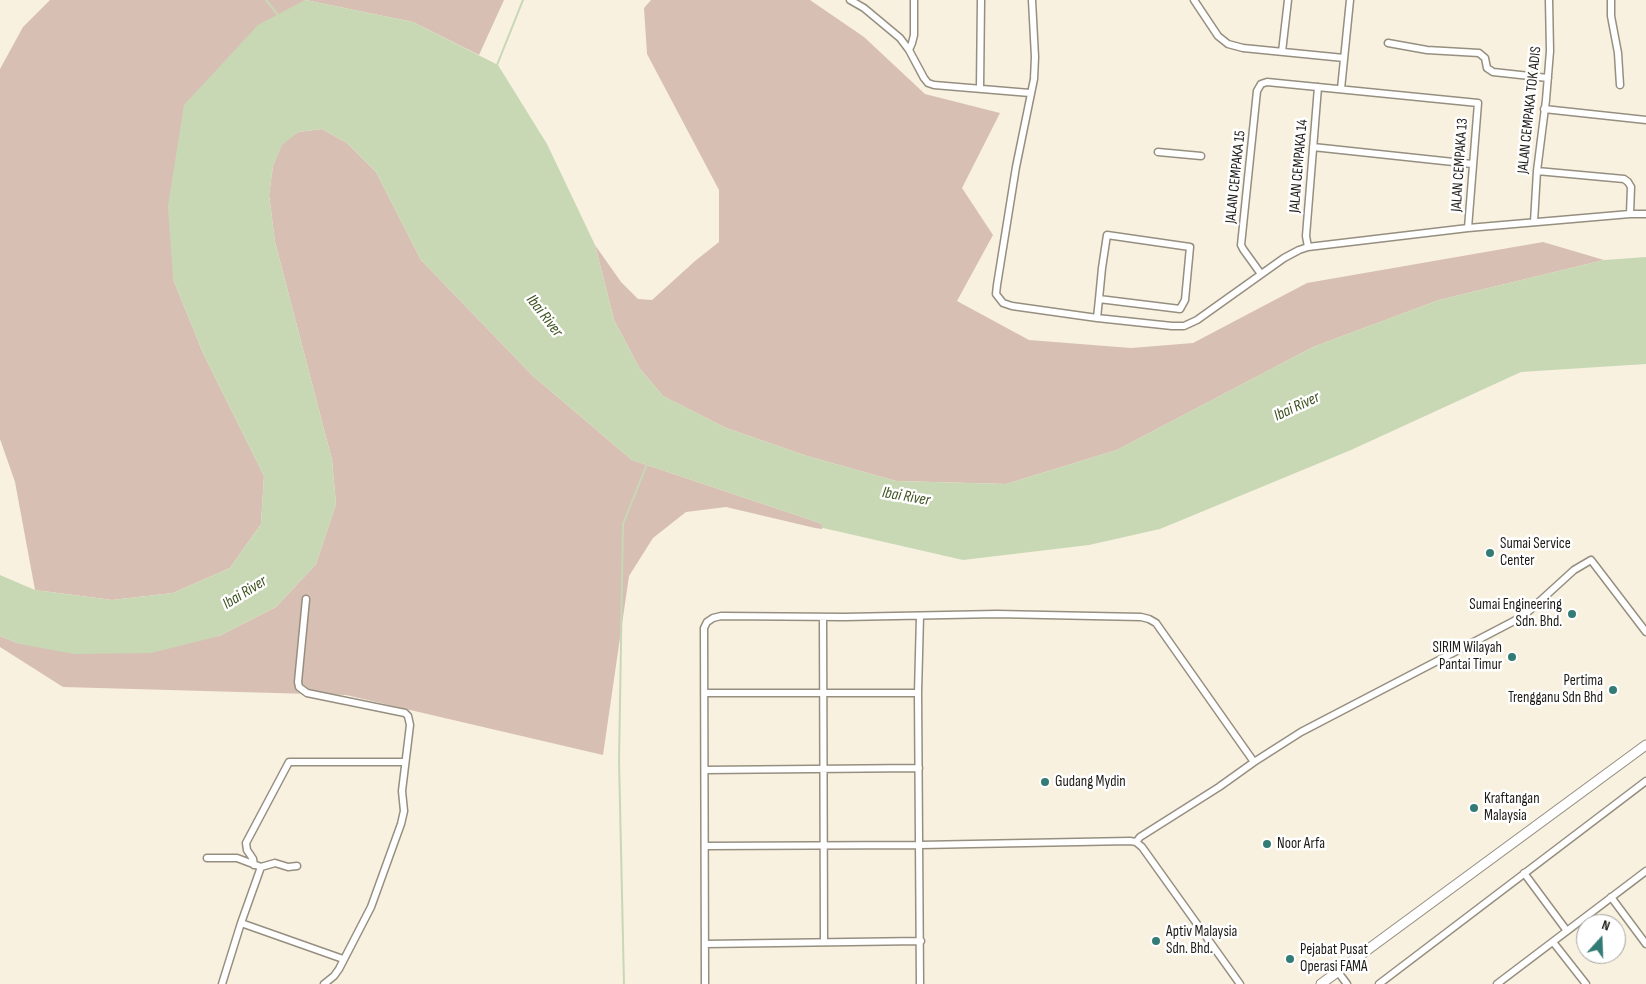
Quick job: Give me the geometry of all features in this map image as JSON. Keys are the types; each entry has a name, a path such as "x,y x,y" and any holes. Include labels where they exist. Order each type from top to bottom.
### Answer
{"street":[{"path":"851,0 864,8 900,38 928,83 1030,93"},
{"path":"909,50 914,35 914,0"},
{"path":"980,88 981,0"},
{"path":"1032,0 1036,57 1034,79 1016,167 996,294 1004,303 1012,306 1097,318 1184,326 1194,322 1284,258 1308,247 1468,228 1646,214"},
{"path":"1194,0 1218,36 1228,44 1243,48 1344,58"},
{"path":"1282,52 1288,0"},
{"path":"1318,87 1341,89 1350,0"},
{"name":"JALAN CEMPAKA TOK ADIS","path":"1534,222 1536,171 1548,82 1550,51 1549,0"},
{"path":"1611,0 1611,16 1618,53 1620,85"},
{"path":"1388,44 1427,50 1479,54 1485,58 1487,68 1493,72 1548,82"},
{"name":"JALAN CEMPAKA 15","path":"1261,274 1242,249 1257,91 1261,84 1267,82 1318,87"},
{"name":"JALAN CEMPAKA 14","path":"1308,247 1306,236 1318,87"},
{"name":"JALAN CEMPAKA 13","path":"1341,89 1478,103 1468,228"},
{"path":"1544,109 1646,120"},
{"path":"1313,147 1472,164"},
{"path":"1158,152 1202,156"},
{"path":"1536,171 1624,179 1630,186 1630,214"},
{"path":"1097,318 1099,299 1106,235 1190,247 1185,300 1180,308 1099,299"},
{"path":"1136,842 1140,837 1301,732 1514,622 1529,611 1574,570 1591,560 1646,632"},
{"path":"306,599 299,687 307,692 405,714 408,716 410,725 402,791 404,811 401,824 371,907 334,976 324,984"},
{"path":"705,984 704,628 707,622 713,618 721,616 822,617 1039,614 1141,617 1149,619 1156,623 1254,762"},
{"path":"920,616 918,693 920,984"},
{"path":"822,617 824,942"},
{"path":"705,693 918,693"},
{"path":"1321,984 1646,745"},
{"path":"258,866 246,850 246,843 289,762 406,762"},
{"path":"705,770 919,768"},
{"path":"1379,984 1646,781"},
{"path":"705,846 1136,842 1142,847 1240,984"},
{"path":"206,858 237,858 258,866 275,863 288,867 297,866"},
{"path":"222,984 258,866"},
{"path":"1497,984 1646,871"},
{"path":"1524,873 1567,931"},
{"path":"1611,897 1646,944"},
{"path":"241,924 343,959"},
{"path":"705,944 920,941"},
{"path":"1553,942 1586,984"},
{"path":"1338,972 1348,984"}],"shaded area":[{"path":"50,0 305,0 173,279 203,353 264,476 261,524 230,568 173,593 112,600 35,590 15,482 0,439 0,69 23,27"},
{"path":"305,0 504,0 479,55 413,22"},
{"path":"651,0 810,0 864,37 925,94 1000,113 962,188 993,235 957,301 1029,340 1131,348 1193,343 1307,283 1543,242 1604,260 1439,300 1313,347 1117,450 1006,484 896,481 807,456 726,428 663,396 640,369 614,320 595,245 621,282 638,299 652,300 719,242 719,190 647,54 644,8"},
{"path":"322,129 347,143 376,172 421,260 533,376 632,460 820,523 823,526 822,529 815,528 726,507 686,512 653,538 629,576 603,755 346,695 63,687 0,647 0,636 20,644 219,636 276,607 316,564 336,504 332,460 275,242 269,195 273,166 282,144 298,132"}],"water":[{"name":"Ibai River","path":"305,0 413,22 498,65 547,144 595,245 614,320 640,369 663,396 726,428 807,456 896,481 1006,484 1117,450 1313,347 1439,300 1604,260 1646,257 1646,364 1521,372 1351,450 1160,529 1089,545 963,560 823,528 820,523 632,460 533,376 421,260 376,172 347,143 322,129 298,132 282,145 273,166 269,195 275,242 332,460 336,504 316,564 276,607 219,636 151,653 74,654 20,644 0,636 0,575 35,590 112,600 173,593 230,568 261,524 264,476 203,353 173,279 168,206 184,105 258,25"}],"waterway":[{"path":"266,0 279,16"},
{"path":"497,65 523,0"},
{"path":"624,984 619,760 623,524 647,464"}],"place":[{"name":"Sumai Service Center","path":"1490,553"},
{"name":"Sumai Engineering Sdn. Bhd.","path":"1572,614"},
{"name":"SIRIM Wilayah Pantai Timur","path":"1512,657"},
{"name":"Pertima Trengganu Sdn Bhd","path":"1613,690"},
{"name":"Gudang Mydin","path":"1045,782"},
{"name":"Kraftangan Malaysia","path":"1474,808"},
{"name":"Noor Arfa","path":"1267,844"},
{"name":"Aptiv Malaysia Sdn. Bhd.","path":"1156,941"},
{"name":"Pejabat Pusat Operasi FAMA","path":"1290,959"}]}
